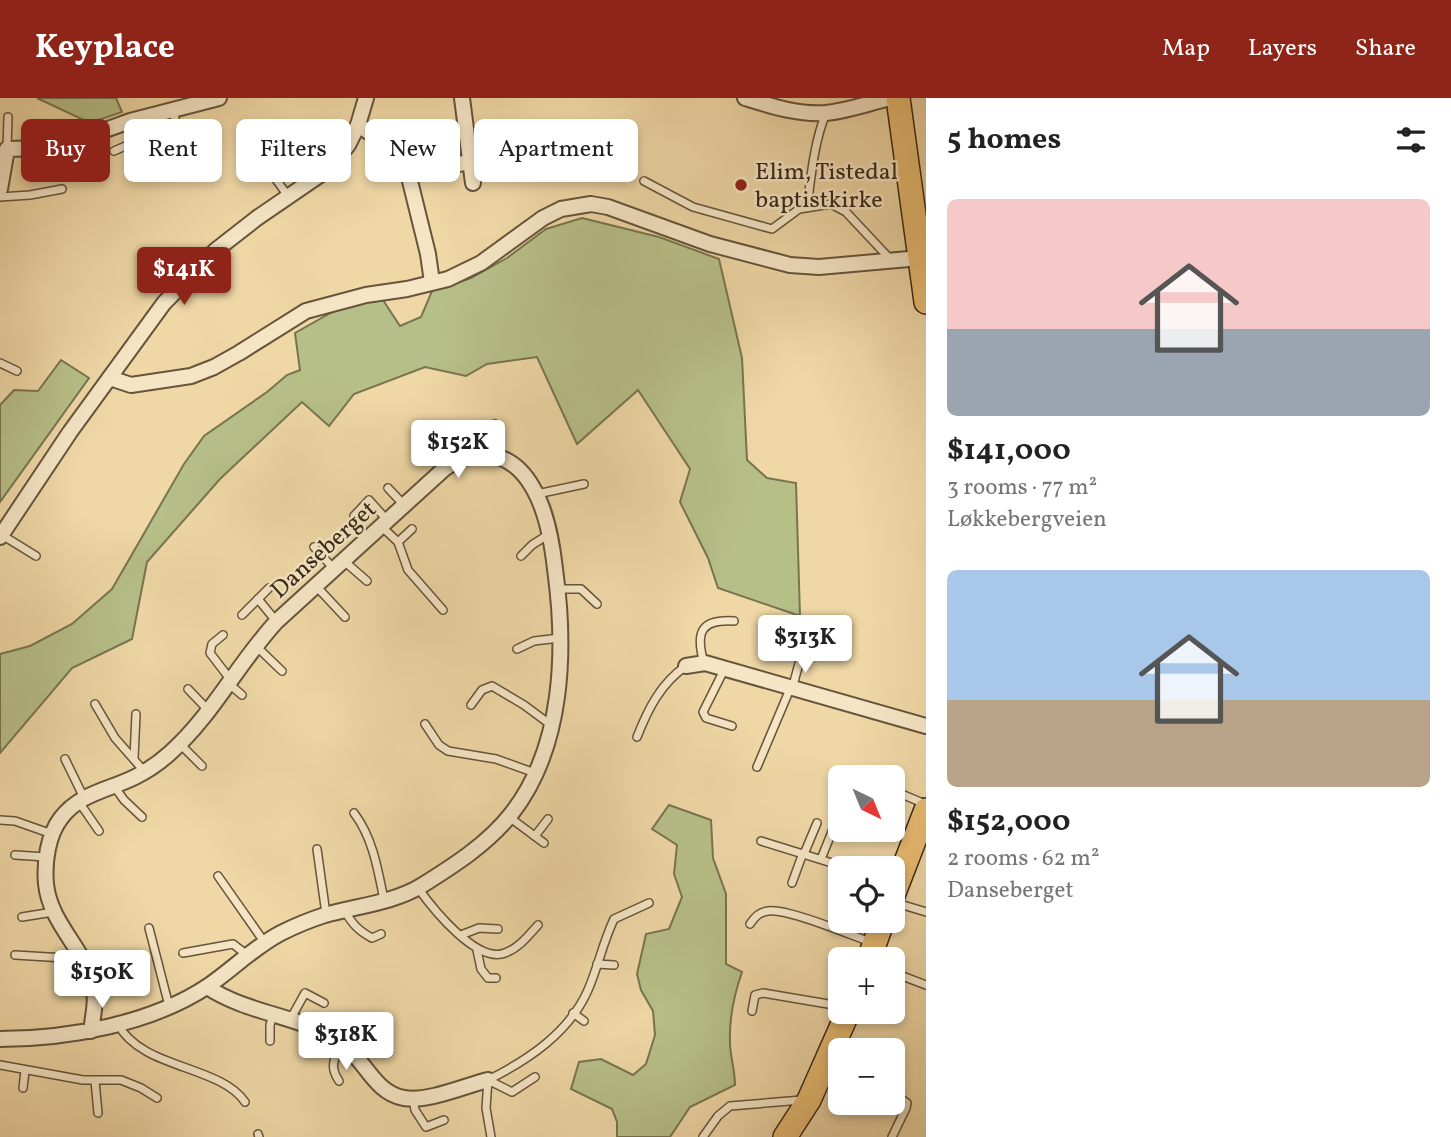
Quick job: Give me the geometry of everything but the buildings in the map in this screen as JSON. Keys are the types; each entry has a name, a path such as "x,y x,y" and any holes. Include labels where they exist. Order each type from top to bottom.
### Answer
{"main road":[{"path":"898,98 921,226 920,258 926,302"},
{"path":"905,864 926,810"},
{"path":"785,1137 809,1100 843,1024"}],"street":[{"path":"137,119 219,98"},
{"path":"1,536 36,480 164,303 195,270 257,218 330,168 348,145 358,125 366,98"},
{"path":"463,98 472,183"},
{"path":"745,98 795,111 826,113 890,98"},
{"path":"0,189 4,155 64,145 124,123"},
{"path":"358,125 365,130"},
{"path":"460,164 470,162"},
{"path":"410,182 432,282"},
{"path":"110,378 131,385 191,376 221,363 306,312 366,295 448,279 467,271 552,213 575,205 608,207 710,244 789,265 819,267 920,258"},
{"path":"0,1039 58,1037 91,1031 169,1006 207,987 265,943 307,920 384,900 418,888 481,844 509,817 535,774 551,725 556,698 560,638 558,589 550,534 528,479 511,462 482,455"},
{"name":"Danseberget","path":"91,1031 95,1003 93,986 82,959 53,912 46,886 47,857 52,834 61,818 81,800 145,772 180,744 276,621 444,469 461,458 482,455"},
{"path":"686,666 705,663 791,690 926,726"},
{"path":"207,987 240,1005 311,1026 338,1040 383,1088 396,1096 429,1097 488,1080"}],"lane":[{"path":"172,109 175,119"},
{"path":"807,207 819,136 826,113"},
{"path":"4,155 8,117"},
{"path":"114,151 124,147"},
{"path":"644,181 693,207 772,229 799,209 831,204 846,212 891,261"},
{"path":"278,182 288,197"},
{"path":"0,197 62,189"},
{"path":"0,363 17,371"},
{"path":"482,455 495,424"},
{"path":"472,425 482,455"},
{"path":"536,495 584,485"},
{"path":"388,488 404,505"},
{"path":"354,516 369,500 398,542 408,570 443,610"},
{"path":"398,542 412,529"},
{"path":"521,556 532,545 550,534"},
{"path":"1,536 36,556"},
{"path":"314,547 367,581"},
{"path":"316,586 345,617"},
{"path":"242,615 269,588"},
{"path":"558,589 581,589 597,604"},
{"path":"258,599 276,621"},
{"path":"705,663 700,649 702,632 708,624 718,620 734,621"},
{"path":"223,635 212,644 210,653 242,695"},
{"path":"517,649 534,640 560,638"},
{"path":"255,645 282,671"},
{"path":"757,767 791,690 803,649"},
{"path":"637,737 648,709 674,674 686,666"},
{"path":"723,670 703,712 706,718 733,726"},
{"path":"471,705 482,691 492,686 551,725"},
{"path":"188,689 208,710"},
{"path":"95,704 111,732 145,772"},
{"path":"134,759 135,714"},
{"path":"425,724 439,745 448,751 496,759 535,774"},
{"path":"180,744 202,766"},
{"path":"65,759 81,800 99,831"},
{"path":"114,785 124,800 142,817"},
{"path":"905,795 926,804"},
{"path":"354,813 363,826 377,862 384,900"},
{"path":"509,817 544,843"},
{"path":"535,836 548,819"},
{"path":"0,820 15,821 52,834"},
{"path":"792,883 817,823"},
{"path":"761,841 828,861"},
{"path":"821,859 828,842"},
{"path":"317,849 326,915"},
{"path":"15,855 47,857"},
{"path":"218,876 265,943"},
{"path":"418,888 461,935 477,950 490,956 505,954 523,942 538,925"},
{"path":"905,899 926,912"},
{"path":"488,1080 516,1066 552,1039 586,994 614,919 649,903"},
{"path":"345,910 350,921 359,930 372,938 381,934"},
{"path":"750,924 755,916 772,910 807,919 864,947"},
{"path":"22,917 53,912"},
{"path":"149,928 169,1006"},
{"path":"461,935 479,928 498,929"},
{"path":"183,953 233,944 247,956"},
{"path":"477,950 481,969 488,978 496,978"},
{"path":"15,955 82,959"},
{"path":"597,964 614,965"},
{"path":"905,977 926,985"},
{"path":"290,1020 304,993 324,1003"},
{"path":"752,1011 755,995 764,993 828,1004"},
{"path":"573,1013 584,1021"},
{"path":"270,1041 273,1015"},
{"path":"118,1023 128,1040 151,1054 240,1094 245,1102"},
{"path":"339,1082 333,1072 332,1063 338,1040 349,1029 358,1029 383,1044"},
{"path":"0,1065 95,1081 121,1080 157,1098"},
{"path":"23,1088 25,1071"},
{"path":"488,1080 512,1092 535,1077"},
{"path":"488,1080 486,1108 491,1137"},
{"path":"95,1081 98,1113"},
{"path":"413,1098 415,1110 426,1127 444,1120"},
{"path":"703,1137 718,1116 730,1106 809,1100"},
{"path":"892,1137 902,1115"}],"green space":[{"path":"37,98 116,98 122,112 102,119 82,119"},
{"path":"582,218 659,237 719,259 742,358 747,460 767,478 796,483 800,616 718,588 708,558 680,502 690,469 638,390 577,444 537,357 487,364 466,376 425,367 354,394 329,426 302,402 220,479 147,562 132,639 72,668 0,753 0,654 30,646 72,624 112,589 184,464 204,436 287,375 300,370 295,333 343,306 383,300 400,326 421,317 432,291 471,278 507,258 546,229"},
{"path":"61,360 89,378 0,502 0,405 14,390 38,391"},
{"path":"669,805 711,820 713,858 726,894 726,964 742,972 730,1023 735,1085 690,1107 670,1137 617,1137 617,1122 612,1109 571,1089 579,1062 601,1059 633,1075 646,1064 655,1035 653,1011 641,990 637,974 646,934 669,929 682,897 674,874 677,845 652,829"}],"place":[{"name":"Elim, Tistedal baptistkirke","path":"741,185"}]}
